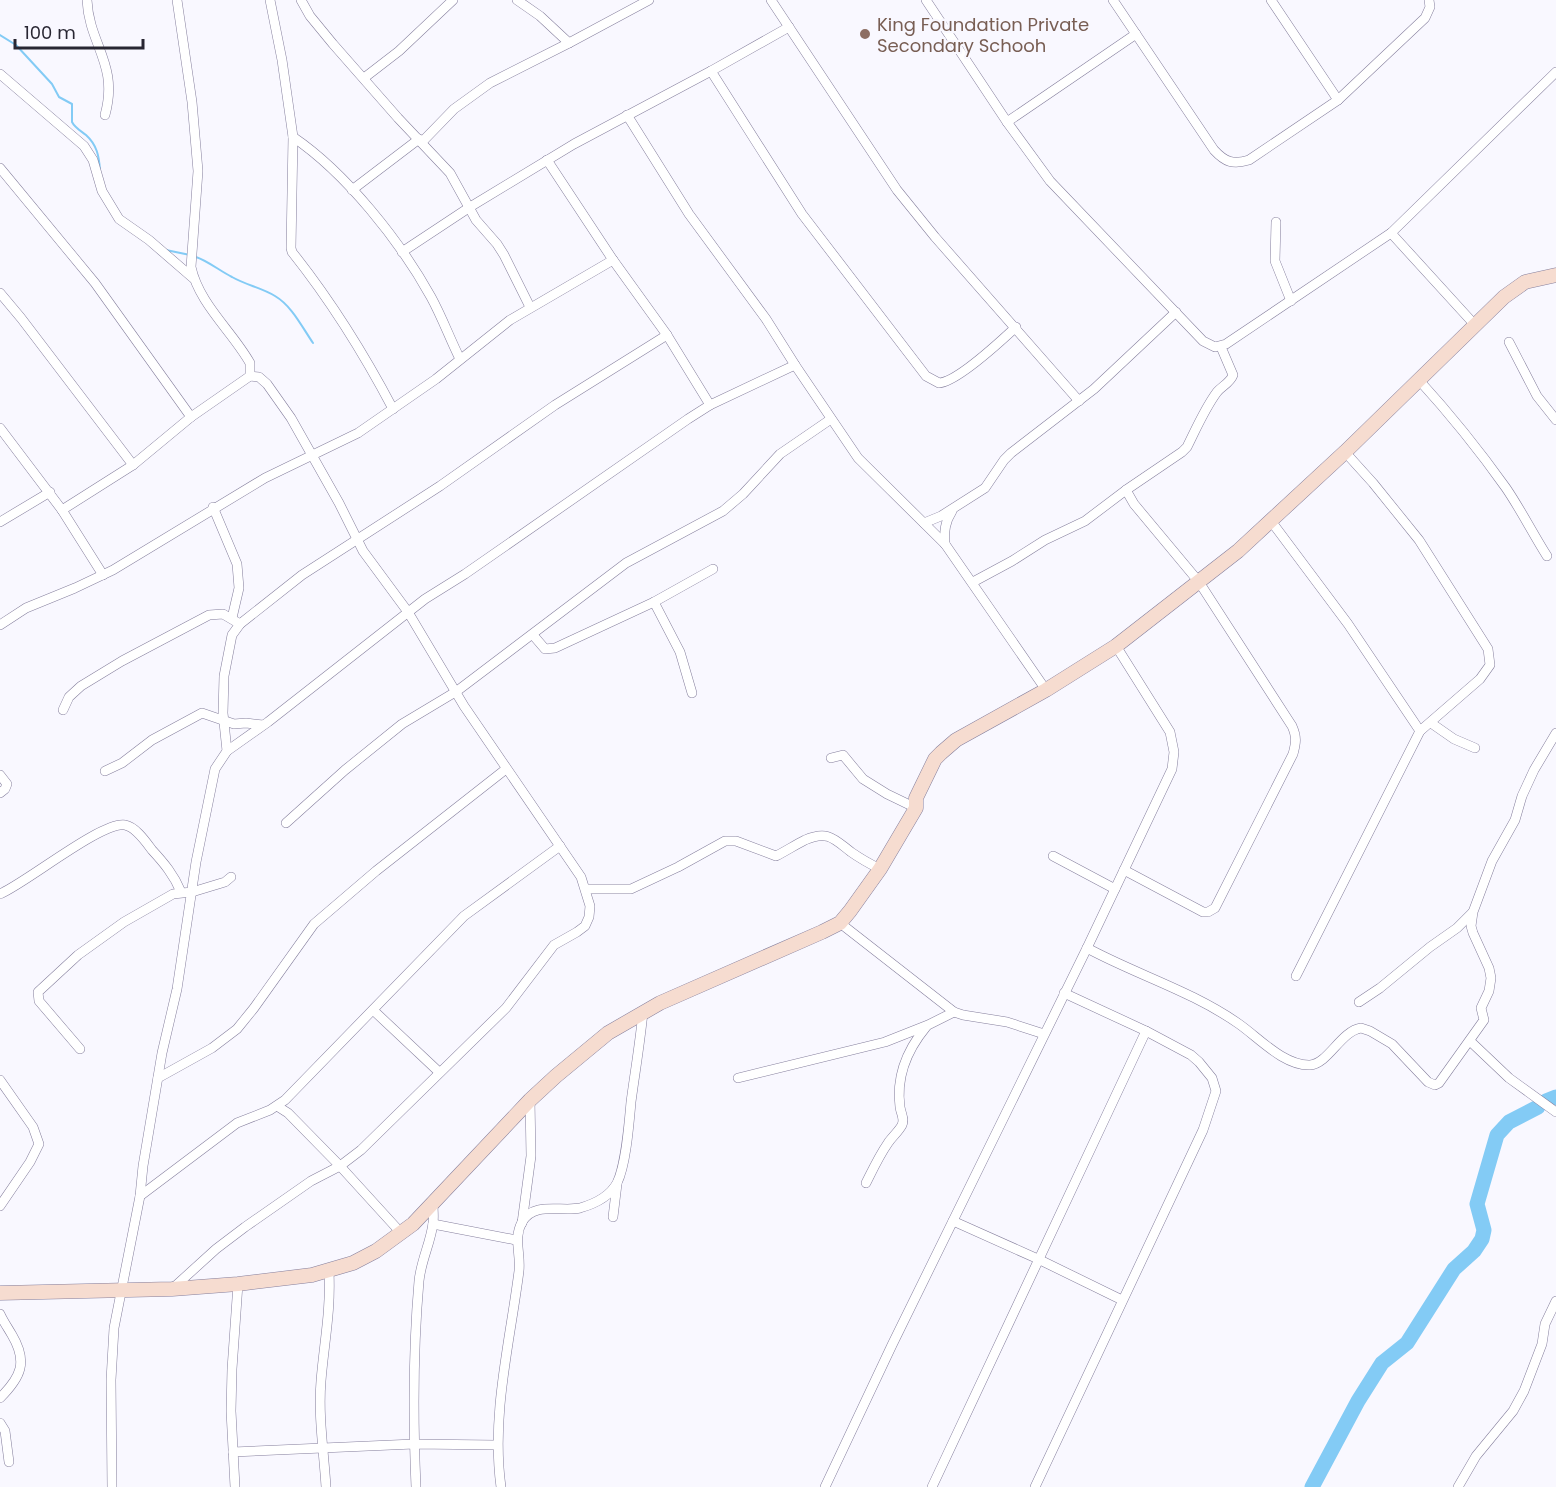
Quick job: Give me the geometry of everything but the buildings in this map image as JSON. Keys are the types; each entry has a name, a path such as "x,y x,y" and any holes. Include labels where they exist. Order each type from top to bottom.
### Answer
{"street":[{"path":"87,0 92,26 103,53 109,80 109,99 105,115"},
{"path":"177,0 196,141 197,189 191,267 193,278 203,297 250,363 250,376"},
{"path":"270,0 282,60 293,137 290,243 292,252 314,279 373,371 393,409"},
{"path":"301,0 310,16 398,118 450,173 476,220 500,249 530,307"},
{"path":"364,78 399,51 453,0"},
{"path":"517,0 540,16 569,43"},
{"path":"352,190 421,141 454,110 490,83 649,0"},
{"path":"771,0 897,190 1079,401"},
{"path":"926,0 1035,161 1068,201 1209,345 1221,346 1391,233 1556,72"},
{"path":"1113,0 1214,150 1221,158 1230,163 1239,164 1249,160 1338,100 1425,18 1430,7 1429,0"},
{"path":"1271,0 1338,100"},
{"path":"402,252 547,160 789,27"},
{"path":"1007,122 1136,34"},
{"path":"711,71 802,214 930,379 939,383 949,380 982,357 1016,327"},
{"path":"0,74 84,146 93,160 108,204 119,219 193,278"},
{"path":"627,115 695,222 748,293 831,419 868,470 945,544 1046,690"},
{"path":"293,137 312,150 378,219 432,299 460,359"},
{"path":"547,160 613,260 667,335 711,405"},
{"path":"0,168 95,283 191,417"},
{"path":"1276,222 1275,261 1291,301"},
{"path":"1391,233 1474,324"},
{"path":"0,625 33,605 103,575 213,507 284,467 358,433 530,307 613,260"},
{"path":"1,1295 172,1289 238,1284 329,1272 365,1258 402,1234 530,1100 608,1033 660,1003 840,923 880,868 916,808 916,798 935,759 941,753 956,740 1046,690 1116,646 1199,582 1271,521 1345,452 1474,324 1514,289 1534,279 1556,275"},
{"path":"0,293 133,465"},
{"path":"924,523 941,516 985,488 1011,453 1079,401 1176,312"},
{"path":"236,621 356,539 440,486 555,405 667,335"},
{"path":"1509,342 1537,396 1556,420"},
{"path":"973,582 1045,540 1085,522 1187,447 1215,396 1233,375 1221,346"},
{"path":"112,1487 111,1380 114,1328 140,1196 162,1053 177,989 196,862 215,769 227,751 436,591 465,574 648,446 711,405 795,365"},
{"path":"62,510 133,465 191,417 250,376 259,377 267,384 291,418 339,503 356,539 408,612 464,706 581,877 590,906 585,926 554,945 506,1008 361,1150 340,1166 311,1181 245,1227 216,1249 172,1289"},
{"path":"1418,379 1449,413 1495,474 1547,556"},
{"path":"286,823 345,770 402,724 457,692 626,563 723,511 743,494 780,454 831,419"},
{"path":"0,428 50,492 103,575"},
{"path":"1296,976 1420,731 1486,672 1490,665 1488,649 1419,540 1345,452"},
{"path":"1124,870 1203,912 1215,908 1297,743 1292,726 1199,582 1134,504 1126,490"},
{"path":"0,522 50,492"},
{"path":"945,544 944,530 947,519 955,506"},
{"path":"213,507 237,564 239,588 236,621 226,662 223,705 227,751"},
{"path":"1271,521 1348,624 1420,731"},
{"path":"533,635 545,649 555,648 654,602 713,569"},
{"path":"654,602 680,652 692,693"},
{"path":"63,711 69,697 81,686 122,661 209,615 223,614 236,621"},
{"path":"825,1487 1168,779 1174,752 1173,741 1166,722 1116,646"},
{"path":"105,771 123,763 152,740 202,713 238,724 263,725"},
{"path":"1431,723 1454,739 1475,748"},
{"path":"1087,948 1133,971 1200,999 1285,1058 1295,1062 1310,1065 1318,1062 1353,1030 1361,1028 1387,1040 1428,1083 1435,1085 1439,1083 1484,1020 1481,1008 1489,991 1491,978 1471,926 1473,912 1492,861 1510,832 1522,796 1534,770 1556,733"},
{"path":"831,758 843,755 863,779 916,808"},
{"path":"158,1078 212,1048 237,1029 314,924 376,871 506,769"},
{"path":"0,775 7,784 0,793"},
{"path":"0,894 109,828 124,825 131,827 170,869 181,892"},
{"path":"586,889 631,889 725,841 736,842 776,855 822,835 837,840 867,863 880,868"},
{"path":"140,1196 237,1123 277,1106 464,916 560,846"},
{"path":"1053,856 1115,889"},
{"path":"80,1049 39,1001 38,992 98,938 132,917 181,892 192,892 225,882 231,877"},
{"path":"1359,1002 1457,928 1473,912"},
{"path":"840,923 954,1012 1007,1022 1044,1034"},
{"path":"1035,1487 1203,1130 1216,1091 1212,1078 1191,1055 1146,1031 1064,993"},
{"path":"373,1010 439,1072"},
{"path":"613,1217 626,1147 643,1012"},
{"path":"738,1078 885,1042 954,1012"},
{"path":"866,1183 875,1161 891,1137 902,1126 904,1118 900,1108 900,1078 907,1056 916,1039 928,1025"},
{"path":"932,1487 1146,1031"},
{"path":"1470,1041 1509,1078 1556,1112"},
{"path":"0,1080 33,1127 39,1144 30,1162 0,1206"},
{"path":"501,1487 496,1445 519,1268 516,1240 521,1223 531,1156 530,1100"},
{"path":"277,1106 288,1113 340,1166 402,1234"},
{"path":"521,1223 530,1214 540,1209 569,1210 594,1203 610,1192 618,1182"},
{"path":"416,1487 415,1371 419,1277 433,1224 433,1204"},
{"path":"953,1221 1122,1300"},
{"path":"433,1224 516,1240"},
{"path":"326,1487 321,1383 330,1309 329,1272"},
{"path":"235,1487 232,1369 238,1284"},
{"path":"1458,1487 1476,1456 1513,1411 1524,1391 1542,1344 1545,1324 1556,1301"},
{"path":"0,1314 20,1348 21,1362 20,1374 0,1398"},
{"path":"1,1427 5,1431 9,1462"},
{"path":"233,1452 414,1444 496,1445"}],"waterway":[{"path":"0,35 16,45 52,84 59,97 72,104 72,122 93,143 98,155 100,170"},
{"path":"166,250 190,255"},
{"path":"196,257 237,280 270,293 281,300 296,317 313,343"},
{"path":"1546,1101 1556,1097"},
{"path":"1312,1487 1358,1401 1382,1363 1407,1343 1454,1269 1474,1251 1482,1239 1484,1230 1477,1204 1497,1135 1509,1122 1538,1107"}],"place":[{"name":"King Foundation Private Secondary Schooh","path":"865,34"}]}
